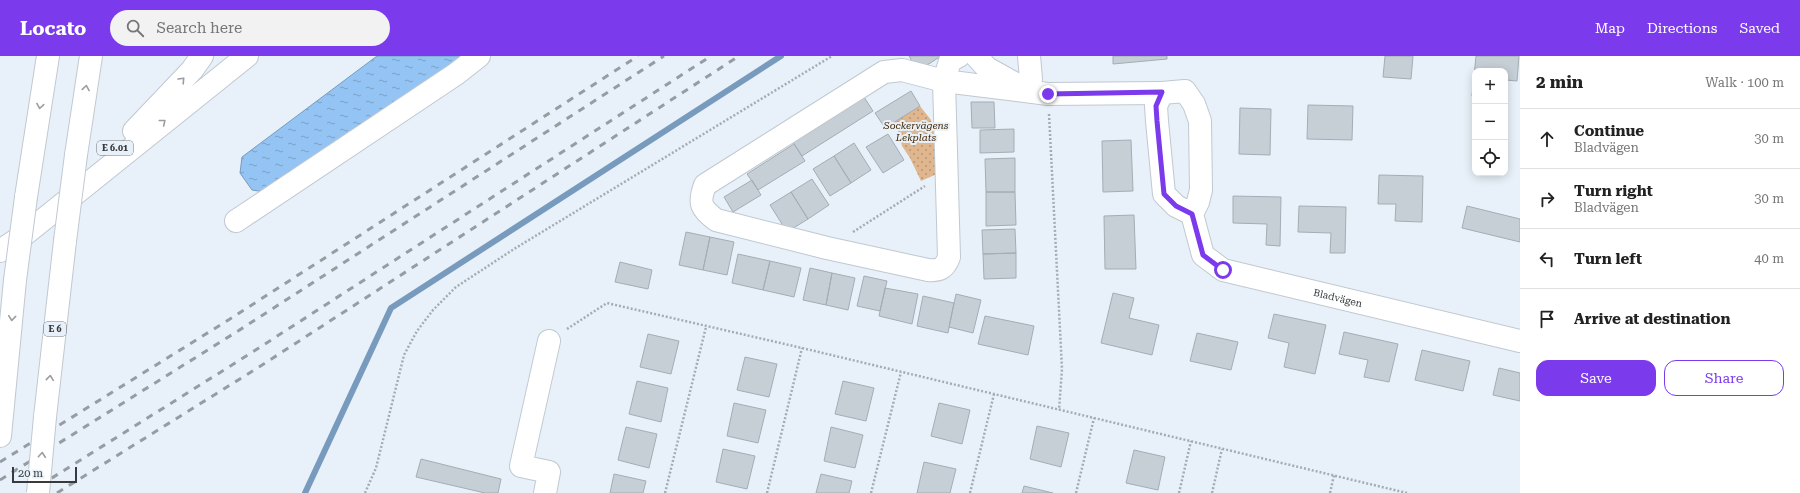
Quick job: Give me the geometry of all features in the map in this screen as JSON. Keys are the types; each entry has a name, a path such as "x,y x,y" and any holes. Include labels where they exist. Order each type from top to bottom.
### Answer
{"main road":[{"path":"0,436 15,280 26,197 48,56"},
{"name":"E 6","path":"38,493 65,241 91,56"},
{"name":"E 6.01","path":"0,251 24,235 141,124 192,70 202,56"},
{"path":"24,235 247,56"},
{"path":"236,221 456,74 479,56"},
{"path":"959,56 950,61 944,81 949,257 942,269 936,271 928,270 827,248 716,220 704,210 700,198 705,185 884,72 902,70 944,81 1048,94 1162,92 1185,90 1194,104 1200,121 1201,190 1198,202 1192,214 1176,206 1164,194 1156,106 1162,92"},
{"path":"976,56 987,68 1021,87 1031,79 1029,56"},
{"name":"Bladvägen","path":"1192,214 1203,255 1223,270 1520,341"},
{"path":"544,493 549,472 521,466 549,341"}],"path":[{"path":"365,493 376,468 404,355 417,331 434,310 456,287 521,245 832,56"},
{"path":"1048,94 1062,369 1059,410"},
{"path":"827,248 946,172"},
{"path":"549,341 607,303 802,348 1407,493"},
{"path":"665,493 706,327"},
{"path":"767,493 802,348"},
{"path":"871,493 900,372"},
{"path":"970,493 994,394"},
{"path":"1076,493 1094,418"},
{"path":"1179,493 1191,441"},
{"path":"1212,493 1222,449"},
{"path":"1330,493 1334,475"}],"green space":[{"name":"Sockervägens Lekplats","path":"920,106 931,120 938,153 937,174 921,181 910,158 902,146 895,121"}],"water":[{"path":"377,56 465,56 271,193 252,190 240,173 242,157"}],"building":[{"path":"909,56 941,56 918,71"},
{"path":"1113,56 1167,56 1167,59 1113,64"},
{"path":"1385,56 1413,56 1411,79 1383,77"},
{"path":"1476,56 1519,56 1517,81 1508,80 1508,68 1475,68"},
{"path":"911,91 920,106 885,128 875,113"},
{"path":"862,94 873,111 802,156 791,139"},
{"path":"971,102 994,102 995,128 972,128"},
{"path":"1308,105 1353,106 1352,140 1307,139"},
{"path":"1240,108 1271,109 1270,155 1239,154"},
{"path":"1014,129 1014,152 980,153 980,130"},
{"path":"888,134 904,160 883,173 866,147"},
{"path":"1131,140 1133,191 1103,192 1102,141"},
{"path":"854,143 871,170 851,183 834,156"},
{"path":"794,144 805,161 758,190 747,174"},
{"path":"834,156 851,183 830,196 813,169"},
{"path":"1015,158 1015,192 986,192 985,159"},
{"path":"1379,175 1423,176 1422,222 1395,221 1396,204 1378,204"},
{"path":"812,179 829,205 808,219 791,192"},
{"path":"752,180 761,195 733,212 724,197"},
{"path":"791,192 808,219 787,232 770,205"},
{"path":"986,192 1015,192 1016,225 986,226"},
{"path":"1233,196 1281,197 1280,246 1266,245 1267,224 1233,223"},
{"path":"1299,206 1346,207 1345,253 1330,253 1331,233 1298,232"},
{"path":"1467,206 1520,219 1520,242 1462,228"},
{"path":"1134,215 1136,269 1105,269 1104,216"},
{"path":"1015,229 1016,253 983,254 982,230"},
{"path":"686,232 710,237 703,270 679,265"},
{"path":"710,237 734,242 727,275 703,270"},
{"path":"1016,253 1016,278 984,279 983,254"},
{"path":"738,254 770,261 763,290 732,283"},
{"path":"770,261 801,268 794,297 763,290"},
{"path":"620,262 652,270 648,289 615,282"},
{"path":"810,268 832,273 826,305 803,300"},
{"path":"832,273 855,278 848,310 826,305"},
{"path":"864,276 887,281 880,311 857,306"},
{"path":"885,288 918,294 912,324 879,316"},
{"path":"1113,293 1134,298 1129,318 1159,325 1152,355 1101,343"},
{"path":"956,294 981,300 973,333 949,327"},
{"path":"923,296 954,303 948,333 917,326"},
{"path":"1274,314 1326,325 1315,374 1284,367 1289,343 1268,338"},
{"path":"985,316 1034,326 1028,355 978,344"},
{"path":"1344,332 1398,344 1389,382 1364,377 1368,360 1339,354"},
{"path":"1197,333 1238,342 1231,370 1190,361"},
{"path":"648,334 679,341 671,374 640,367"},
{"path":"1422,350 1470,361 1463,391 1415,380"},
{"path":"745,357 777,364 769,397 737,390"},
{"path":"1499,368 1520,373 1520,401 1493,395"},
{"path":"637,381 668,388 661,422 629,414"},
{"path":"843,381 874,388 866,421 835,414"},
{"path":"734,403 766,410 758,443 727,436"},
{"path":"939,403 970,410 962,444 931,436"},
{"path":"1037,426 1069,433 1061,467 1030,459"},
{"path":"626,427 657,434 649,468 618,460"},
{"path":"831,427 863,435 855,468 824,461"},
{"path":"723,449 755,456 747,489 716,482"},
{"path":"1134,450 1165,457 1158,490 1126,483"},
{"path":"421,459 501,479 498,493 485,493 416,477"},
{"path":"924,462 956,469 950,493 917,493"},
{"path":"614,474 646,481 643,493 610,493"},
{"path":"821,474 852,481 849,493 816,493"},
{"path":"1024,486 1053,493 1022,493"}],"waterway":[{"path":"305,493 391,308 781,56"}],"railway":[{"path":"0,462 230,319 638,56"},
{"path":"0,480 238,331 664,56"},
{"path":"28,493 251,353 711,56"},
{"path":"57,493 259,367 739,56"}],"route":[{"path":"1048,94 1162,92 1156,106 1164,194 1176,206 1192,214 1203,255 1223,270"}]}
